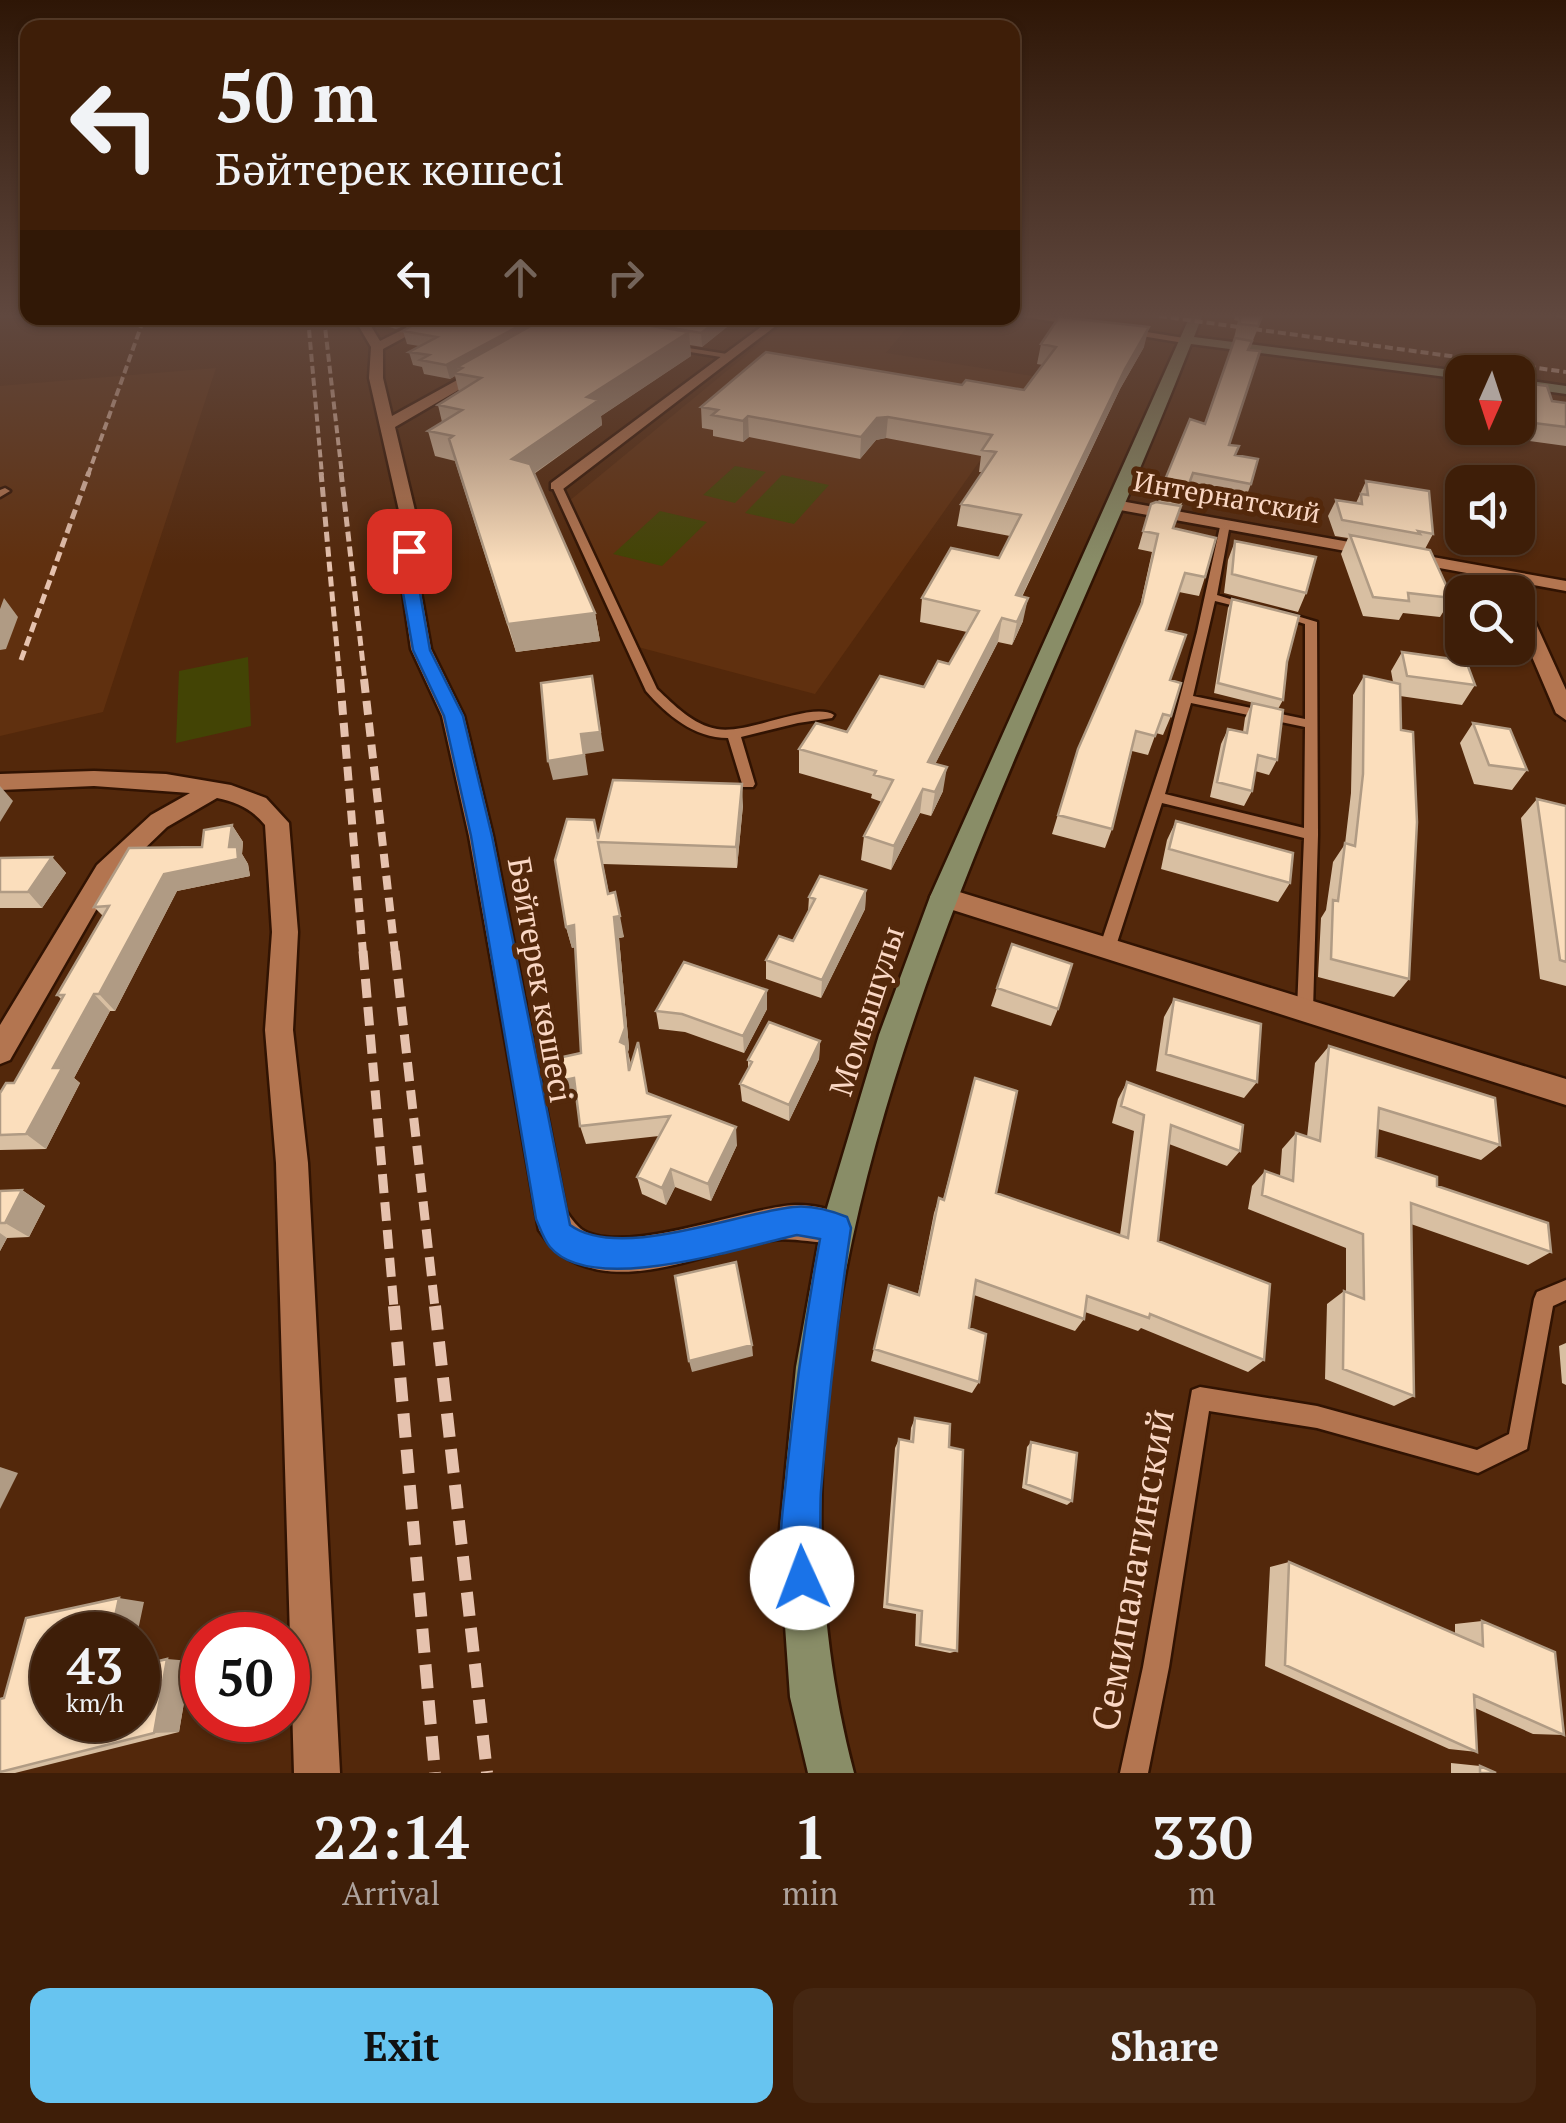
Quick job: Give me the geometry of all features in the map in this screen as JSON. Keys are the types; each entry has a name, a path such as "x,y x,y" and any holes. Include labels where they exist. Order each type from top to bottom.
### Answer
{"main road":[{"name":"Момышулы","path":"831,1773 812,1697 799,1539 814,1367 836,1228 893,1035 943,897 1162,399"}],"street":[{"name":"Бәйтерек көшесі","path":"385,399 387,426 408,515 410,587 422,650 453,716 482,836 551,1219 560,1236 575,1247 600,1252 656,1252 797,1220 836,1228"},
{"path":"417,399 424,402"},
{"path":"387,426 433,399"},
{"path":"557,486 671,399"},
{"name":"Интернатский","path":"1114,505 1226,524 1463,575"},
{"name":"Интернатский","path":"1535,585 1566,586"},
{"path":"1535,643 1566,713"},
{"path":"0,782 49,778 134,781 213,790 258,802 278,823 284,932 278,1030 292,1163 317,1773"},
{"path":"0,1051 106,870 158,821 213,790"},
{"path":"943,897 1566,1092"}],"lane":[{"path":"557,486 652,691 678,718 714,736 734,736 796,717 828,716"},
{"path":"1107,949 1160,798 1212,597 1226,524"},
{"path":"1212,597 1311,622 1311,836 1305,1010"},
{"path":"1186,698 1310,724"},
{"path":"734,736 748,784"},
{"path":"1160,798 1311,836"},
{"name":"Семипалатинский","path":"1134,1773 1156,1666 1200,1398 1316,1417 1478,1462 1519,1441 1544,1299 1566,1290"}],"shaded area":[{"path":"0,399 206,399 103,712 0,736"},
{"path":"693,399 1024,399 815,694 638,647 568,502"},
{"path":"735,466 766,472 735,503 703,495"},
{"path":"782,475 829,485 794,524 745,513"},
{"path":"660,511 707,522 662,566 613,554"},
{"path":"248,657 251,726 176,743 179,671"}],"building":[{"path":"448,399 599,400 512,459 530,464 595,613 508,624 449,439 453,436 428,431 462,410 438,405"},
{"path":"711,399 1111,399 1016,595 1028,598 1017,622 1002,618 928,762 947,767 935,792 923,789 894,846 864,836 893,780 874,775 876,771 799,749 816,723 847,732 880,676 924,687 938,661 949,664 979,611 922,598 951,548 999,558 1021,515 961,504 996,452 982,450 992,435 888,417 877,418 861,437 748,416 743,421 712,415 718,410 701,407"},
{"path":"1214,399 1244,399 1229,445 1239,446 1235,455 1258,459 1251,484 1193,473 1186,492 1162,487 1190,419 1205,424"},
{"path":"1535,399 1566,403 1566,427 1535,423"},
{"path":"1366,481 1429,491 1433,534 1342,520 1336,500 1362,504 1361,494 1368,495"},
{"path":"1151,504 1181,506 1173,528 1216,538 1205,577 1185,573 1166,630 1186,635 1170,680 1181,683 1171,716 1163,714 1155,736 1136,731 1112,829 1058,815 1078,749 1142,603 1158,534 1143,531"},
{"path":"1350,535 1430,550 1445,583 1445,597 1408,593 1409,601 1373,597"},
{"path":"1235,541 1316,557 1306,593 1232,574"},
{"path":"1232,599 1299,616 1287,662 1283,700 1218,683"},
{"path":"1402,652 1445,658 1445,665 1468,665 1475,685 1407,676"},
{"path":"592,676 600,732 581,734 584,755 548,761 541,683"},
{"path":"1364,676 1400,684 1401,730 1413,732 1417,822 1409,979 1331,959 1333,900 1338,901 1345,843 1355,846 1363,774"},
{"path":"1252,703 1283,710 1277,760 1258,755 1252,791 1217,782 1228,729 1247,733"},
{"path":"1473,723 1510,729 1527,770 1489,765"},
{"path":"613,780 742,784 736,847 598,842 608,894 615,892 620,916 614,917 625,1028 620,1042 626,1045 629,1071 638,1042 647,1093 736,1127 708,1184 671,1169 662,1188 637,1177 670,1116 580,1126 574,1078 560,1081 558,1058 581,1053 574,925 566,927 555,860 567,819 594,820 598,839"},
{"path":"1537,799 1566,806 1566,962 1560,960"},
{"path":"1176,821 1293,853 1290,883 1169,849"},
{"path":"232,825 229,847 237,847 238,859 164,874 99,994 94,994 53,1068 62,1068 26,1134 0,1135 0,1093 6,1083 14,1083 64,995 57,995 109,906 94,907 129,848 202,847 204,830"},
{"path":"52,857 28,892 0,892 0,858"},
{"path":"820,876 866,890 822,980 766,960 779,936 793,941 815,899 809,897"},
{"path":"1012,944 1072,964 1058,1009 997,988"},
{"path":"684,962 767,990 743,1036 682,1014 656,1011"},
{"path":"1174,999 1261,1024 1257,1082 1166,1054"},
{"path":"769,1022 820,1041 789,1105 740,1084"},
{"path":"1329,1046 1495,1098 1500,1145 1379,1108 1376,1157 1437,1177 1437,1186 1548,1223 1551,1252 1411,1203 1414,1396 1343,1369 1344,1291 1364,1299 1363,1234 1262,1195 1265,1171 1293,1181 1296,1133 1320,1141"},
{"path":"975,1078 1017,1091 996,1193 1128,1238 1144,1115 1121,1106 1127,1082 1243,1125 1240,1151 1171,1125 1158,1241 1270,1284 1264,1360 1150,1314 1149,1318 1087,1296 1084,1319 976,1280 969,1328 986,1334 979,1382 874,1349 889,1285 919,1295 939,1198 944,1200"},
{"path":"22,1190 5,1223 0,1223 0,1191"},
{"path":"736,1262 752,1345 689,1361 675,1276"},
{"path":"915,1418 950,1424 949,1447 963,1450 957,1651 920,1644 922,1611 887,1604 899,1439 913,1442"},
{"path":"1031,1442 1077,1453 1072,1501 1026,1484"},
{"path":"1289,1562 1483,1646 1482,1621 1555,1652 1564,1735 1474,1695 1477,1752 1285,1665"},
{"path":"119,1598 116,1612 54,1612"},
{"path":"30,1617 30,1742 118,1742 0,1772 0,1699 4,1698 26,1618"},
{"path":"167,1659 160,1699 160,1661"}],"railway":[{"path":"88,475 115,399"},
{"path":"315,399 322,475"},
{"path":"333,399 342,475"},
{"path":"21,660 89,472"},
{"path":"321,472 340,682"},
{"path":"341,472 365,682"},
{"path":"340,679 363,953"},
{"path":"364,679 395,953"},
{"path":"363,951 394,1308"},
{"path":"395,951 435,1308"},
{"path":"394,1306 435,1773"},
{"path":"435,1306 487,1773"}],"route":[{"path":"409,551 410,587 422,650 453,716 482,836 551,1219 560,1236 575,1247 600,1252 656,1252 797,1220 836,1228 814,1367 799,1539 802,1578"}]}
